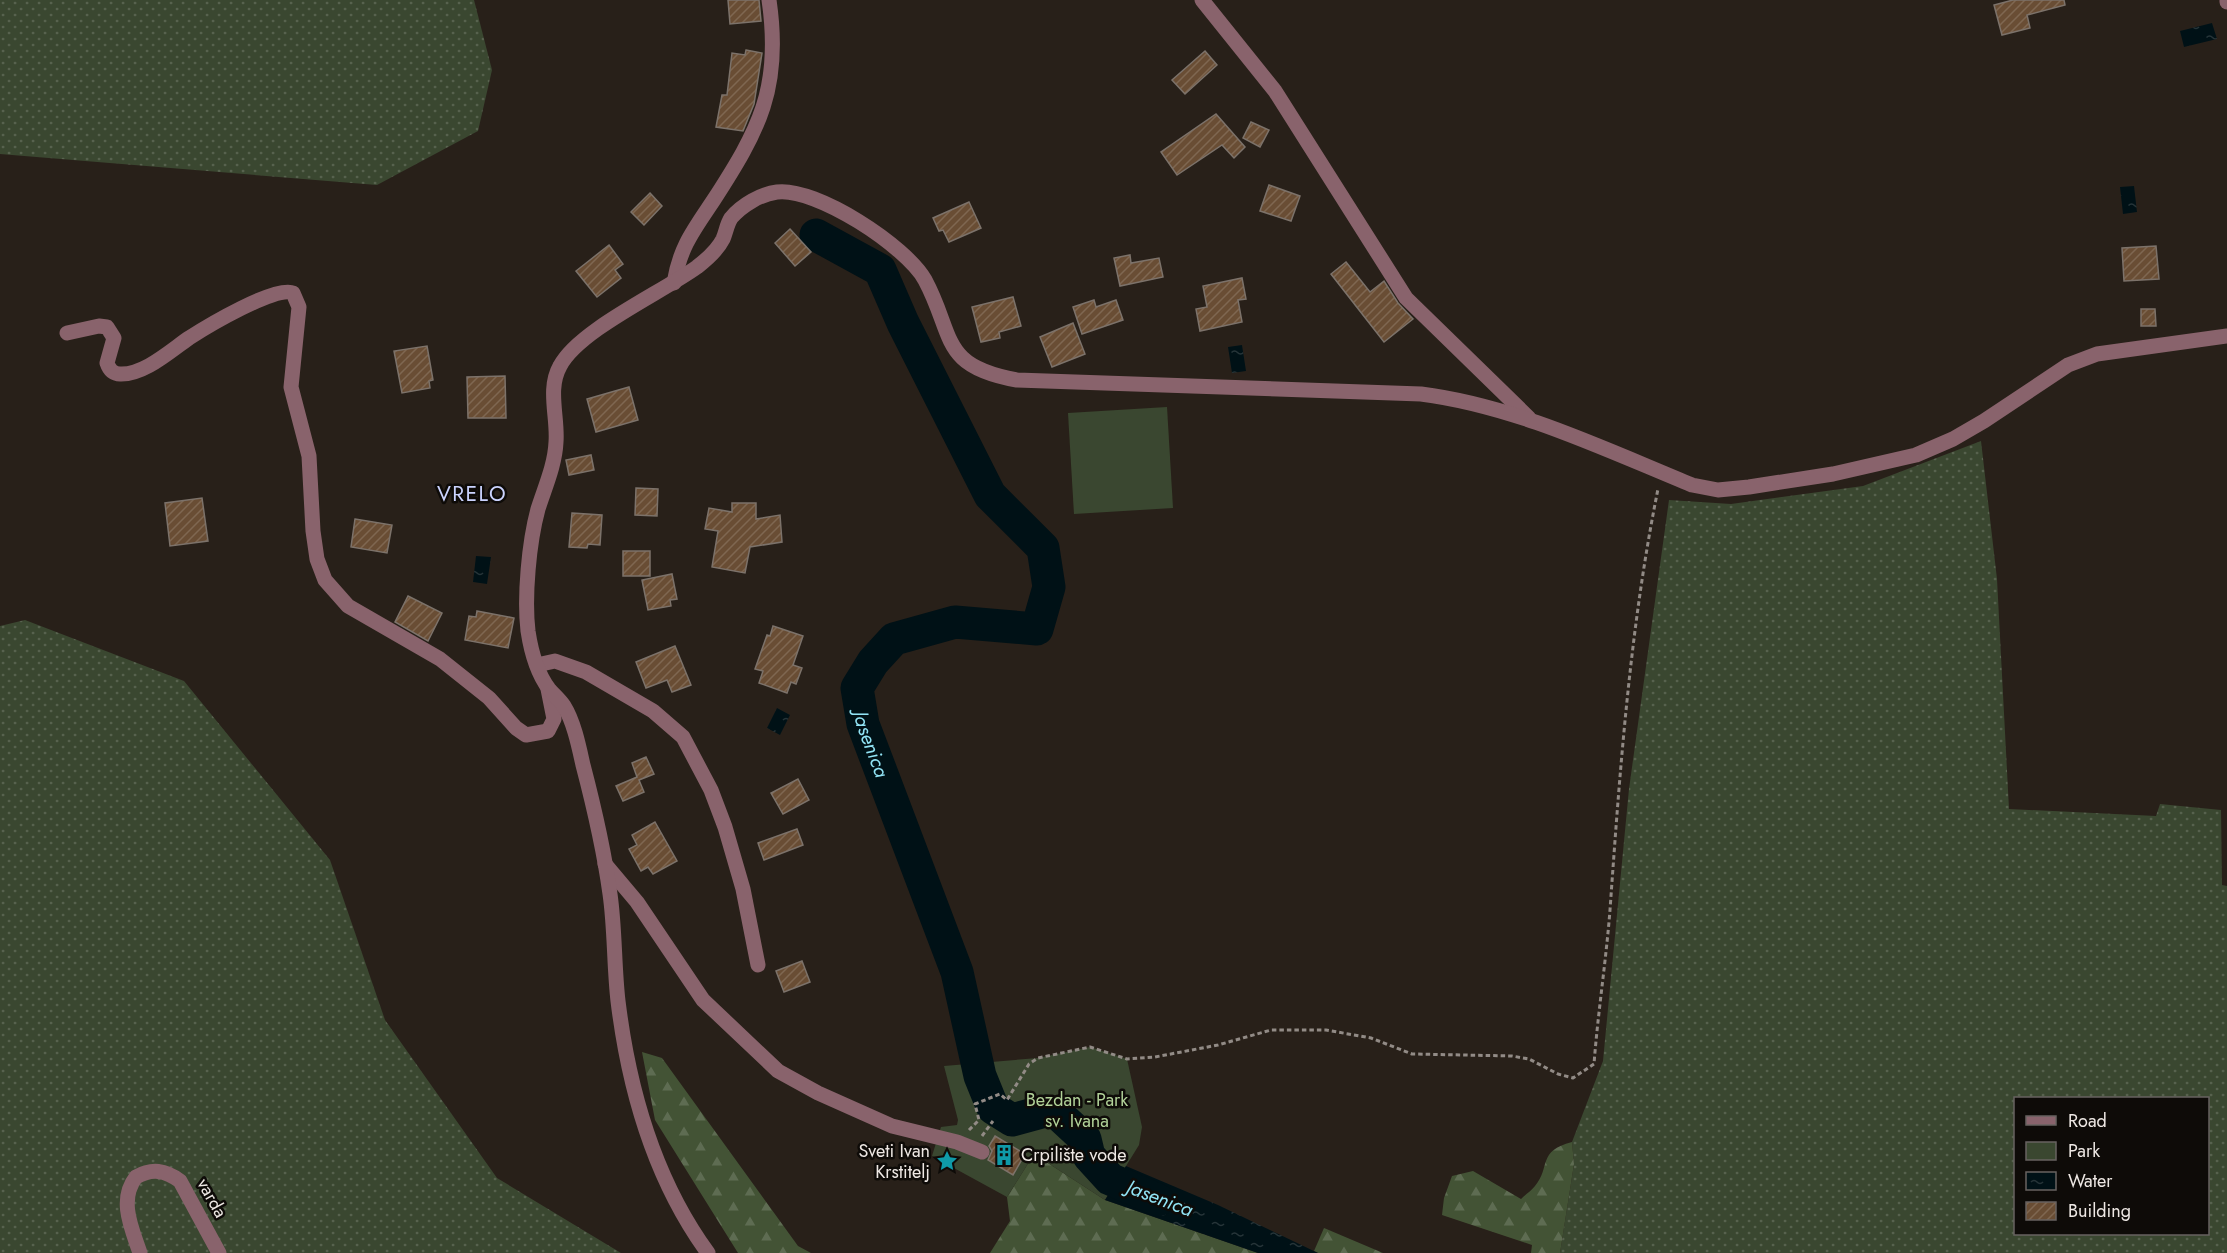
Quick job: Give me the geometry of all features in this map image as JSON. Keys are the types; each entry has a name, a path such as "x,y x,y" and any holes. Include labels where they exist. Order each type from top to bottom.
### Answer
{"street":[{"path":"674,283 681,250 751,142 763,111 770,84 773,46 769,0"},
{"path":"1202,0 1275,91 1406,298 1535,424"},
{"path":"67,333 107,327 114,338 107,363 114,373 121,374 151,364 224,318 265,298 285,291 293,293 299,307 291,387 309,456 317,559 325,580 348,606 440,659 489,698 516,728 526,735 548,731 554,719 548,688 537,665 527,627 534,527 556,446 554,383 558,369 582,341 701,264 722,242 730,219 760,196 776,192 795,191 816,198 888,241 924,278 944,330 957,353 990,375 1017,380 1421,394 1464,400 1535,424 1692,485 1718,490 1833,474 1916,455 1953,439 2046,378 2097,354 2227,336"},
{"path":"537,665 555,661 586,672 653,711 683,737 711,790 740,879 758,965"},
{"path":"548,688 565,708 576,740 605,863 618,1000 626,1054 639,1111 654,1156 676,1202 708,1253"},
{"path":"605,863 637,902 703,1000 778,1071 818,1093 892,1125 957,1142 982,1152"},
{"name":"varda","path":"140,1253 131,1224 127,1195 136,1177 151,1171 170,1174 180,1180 219,1253"}],"path":[{"path":"979,1120 975,1104 1000,1094 1007,1100 1029,1064 1038,1058 1090,1047 1127,1059 1155,1057 1218,1045 1271,1030 1326,1030 1371,1038 1412,1054 1512,1056 1529,1059 1558,1074 1573,1078 1594,1064 1594,1039 1609,913 1624,717 1662,472"}],"green space":[{"path":"0,0 474,0 492,70 478,131 377,185 0,154"},
{"path":"1167,407 1173,508 1074,514 1068,413"},
{"path":"1981,441 1997,579 2009,809 2156,816 2160,804 2221,810 2222,885 2227,886 2227,1253 1560,1253 1574,1164 1572,1142 1603,1061 1629,789 1669,500 1731,504 1863,486"},
{"path":"25,620 184,681 330,860 385,1020 497,1178 621,1253 0,1253 0,626"},
{"name":"Bezdan - Park sv. Ivana","path":"1090,1047 1127,1059 1142,1127 1139,1145 1105,1200 1034,1154 1007,1197 932,1156 941,1127 957,1125 958,1120 944,1066 1038,1058"},
{"path":"642,1052 662,1058 798,1246 811,1253 738,1253 655,1120"},
{"path":"1572,1142 1574,1164 1560,1253 1531,1253 1532,1245 1442,1215 1444,1198 1452,1176 1473,1171 1521,1199 1540,1179 1549,1155 1561,1146"},
{"path":"1034,1154 1105,1200 1258,1253 990,1253 1010,1221 1007,1197"},
{"path":"1324,1228 1383,1253 1318,1253 1314,1251"}],"water":[{"path":"2212,23 2217,39 2184,47 2180,31"},
{"path":"2134,186 2137,212 2123,214 2120,187"},
{"path":"1242,345 1246,371 1232,373 1228,347"},
{"path":"476,556 491,557 487,584 473,582"},
{"path":"777,708 790,715 780,735 767,728"},
{"path":"1126,1166 1218,1205 1318,1253 1258,1253 1105,1200"}],"building":[{"path":"728,0 759,0 761,21 730,24"},
{"path":"2013,0 2064,0 2065,5 2027,15 2030,28 2002,35 1994,5"},
{"path":"746,50 762,53 754,104 743,131 716,127 722,95 727,95 732,53 745,55"},
{"path":"1205,51 1217,65 1185,94 1172,80"},
{"path":"1216,114 1245,147 1234,158 1222,145 1177,175 1161,152"},
{"path":"1251,122 1269,130 1260,147 1243,138"},
{"path":"1269,185 1300,196 1291,221 1260,211"},
{"path":"650,193 662,206 644,225 631,212"},
{"path":"969,202 981,228 949,242 943,230 939,231 933,218"},
{"path":"790,229 811,252 795,266 775,243"},
{"path":"609,245 623,264 615,270 621,278 597,297 576,271"},
{"path":"2156,246 2159,279 2124,281 2122,248"},
{"path":"1130,255 1131,263 1159,258 1163,277 1120,286 1114,258"},
{"path":"1346,262 1370,292 1384,281 1398,303 1413,319 1384,342 1331,274"},
{"path":"1242,278 1246,299 1238,300 1242,322 1200,331 1196,309 1207,307 1203,286"},
{"path":"1013,297 1021,326 999,332 1000,338 981,342 972,307"},
{"path":"1094,300 1096,307 1116,300 1123,320 1082,334 1073,307"},
{"path":"2141,309 2155,309 2156,326 2141,326"},
{"path":"1073,323 1085,354 1052,367 1040,337"},
{"path":"427,346 433,380 429,381 430,388 402,393 394,351"},
{"path":"505,376 506,418 468,418 467,377"},
{"path":"629,387 638,420 596,432 587,399"},
{"path":"591,455 594,470 569,475 566,460"},
{"path":"636,488 658,489 657,516 635,515"},
{"path":"202,498 208,541 170,546 165,503"},
{"path":"732,503 756,503 756,519 780,515 782,542 750,547 745,573 712,567 718,531 705,529 709,508 732,512"},
{"path":"572,513 602,515 600,545 588,544 587,548 569,547"},
{"path":"355,519 392,525 387,553 351,547"},
{"path":"623,551 650,551 650,576 623,576"},
{"path":"672,574 677,599 670,600 671,606 648,610 642,580"},
{"path":"408,596 442,613 428,641 395,622"},
{"path":"477,611 514,618 508,648 465,640 469,616 476,617"},
{"path":"773,626 803,636 793,665 802,668 796,684 791,682 787,693 759,683 763,671 755,669 767,635 770,636"},
{"path":"675,646 691,685 672,692 667,680 646,688 636,662"},
{"path":"646,757 654,774 639,780 644,792 623,801 616,786 637,777 632,763"},
{"path":"798,779 809,800 783,814 771,793"},
{"path":"655,822 677,861 653,874 648,867 641,871 629,849 637,845 632,835"},
{"path":"797,829 803,845 764,860 758,843"},
{"path":"802,961 810,982 784,992 776,971"},
{"name":"Crpilište vode","path":"995,1136 1025,1154 1013,1175 988,1160 992,1151 989,1146"}],"waterway":[{"name":"Jasenica","path":"816,235 880,270 903,323 990,495 1043,548 1049,587 1037,629 955,622 894,639 873,662 857,688 863,724 957,972 980,1076 993,1108 1012,1120 1045,1111 1057,1113 1085,1139 1089,1156 1110,1179 1158,1200"}],"place":[{"name":"Crpilište vode","path":"1004,1155"},
{"name":"Sveti Ivan Krstitelj","path":"947,1161"}],"district":[{"name":"VRELO","path":"472,494"}]}
